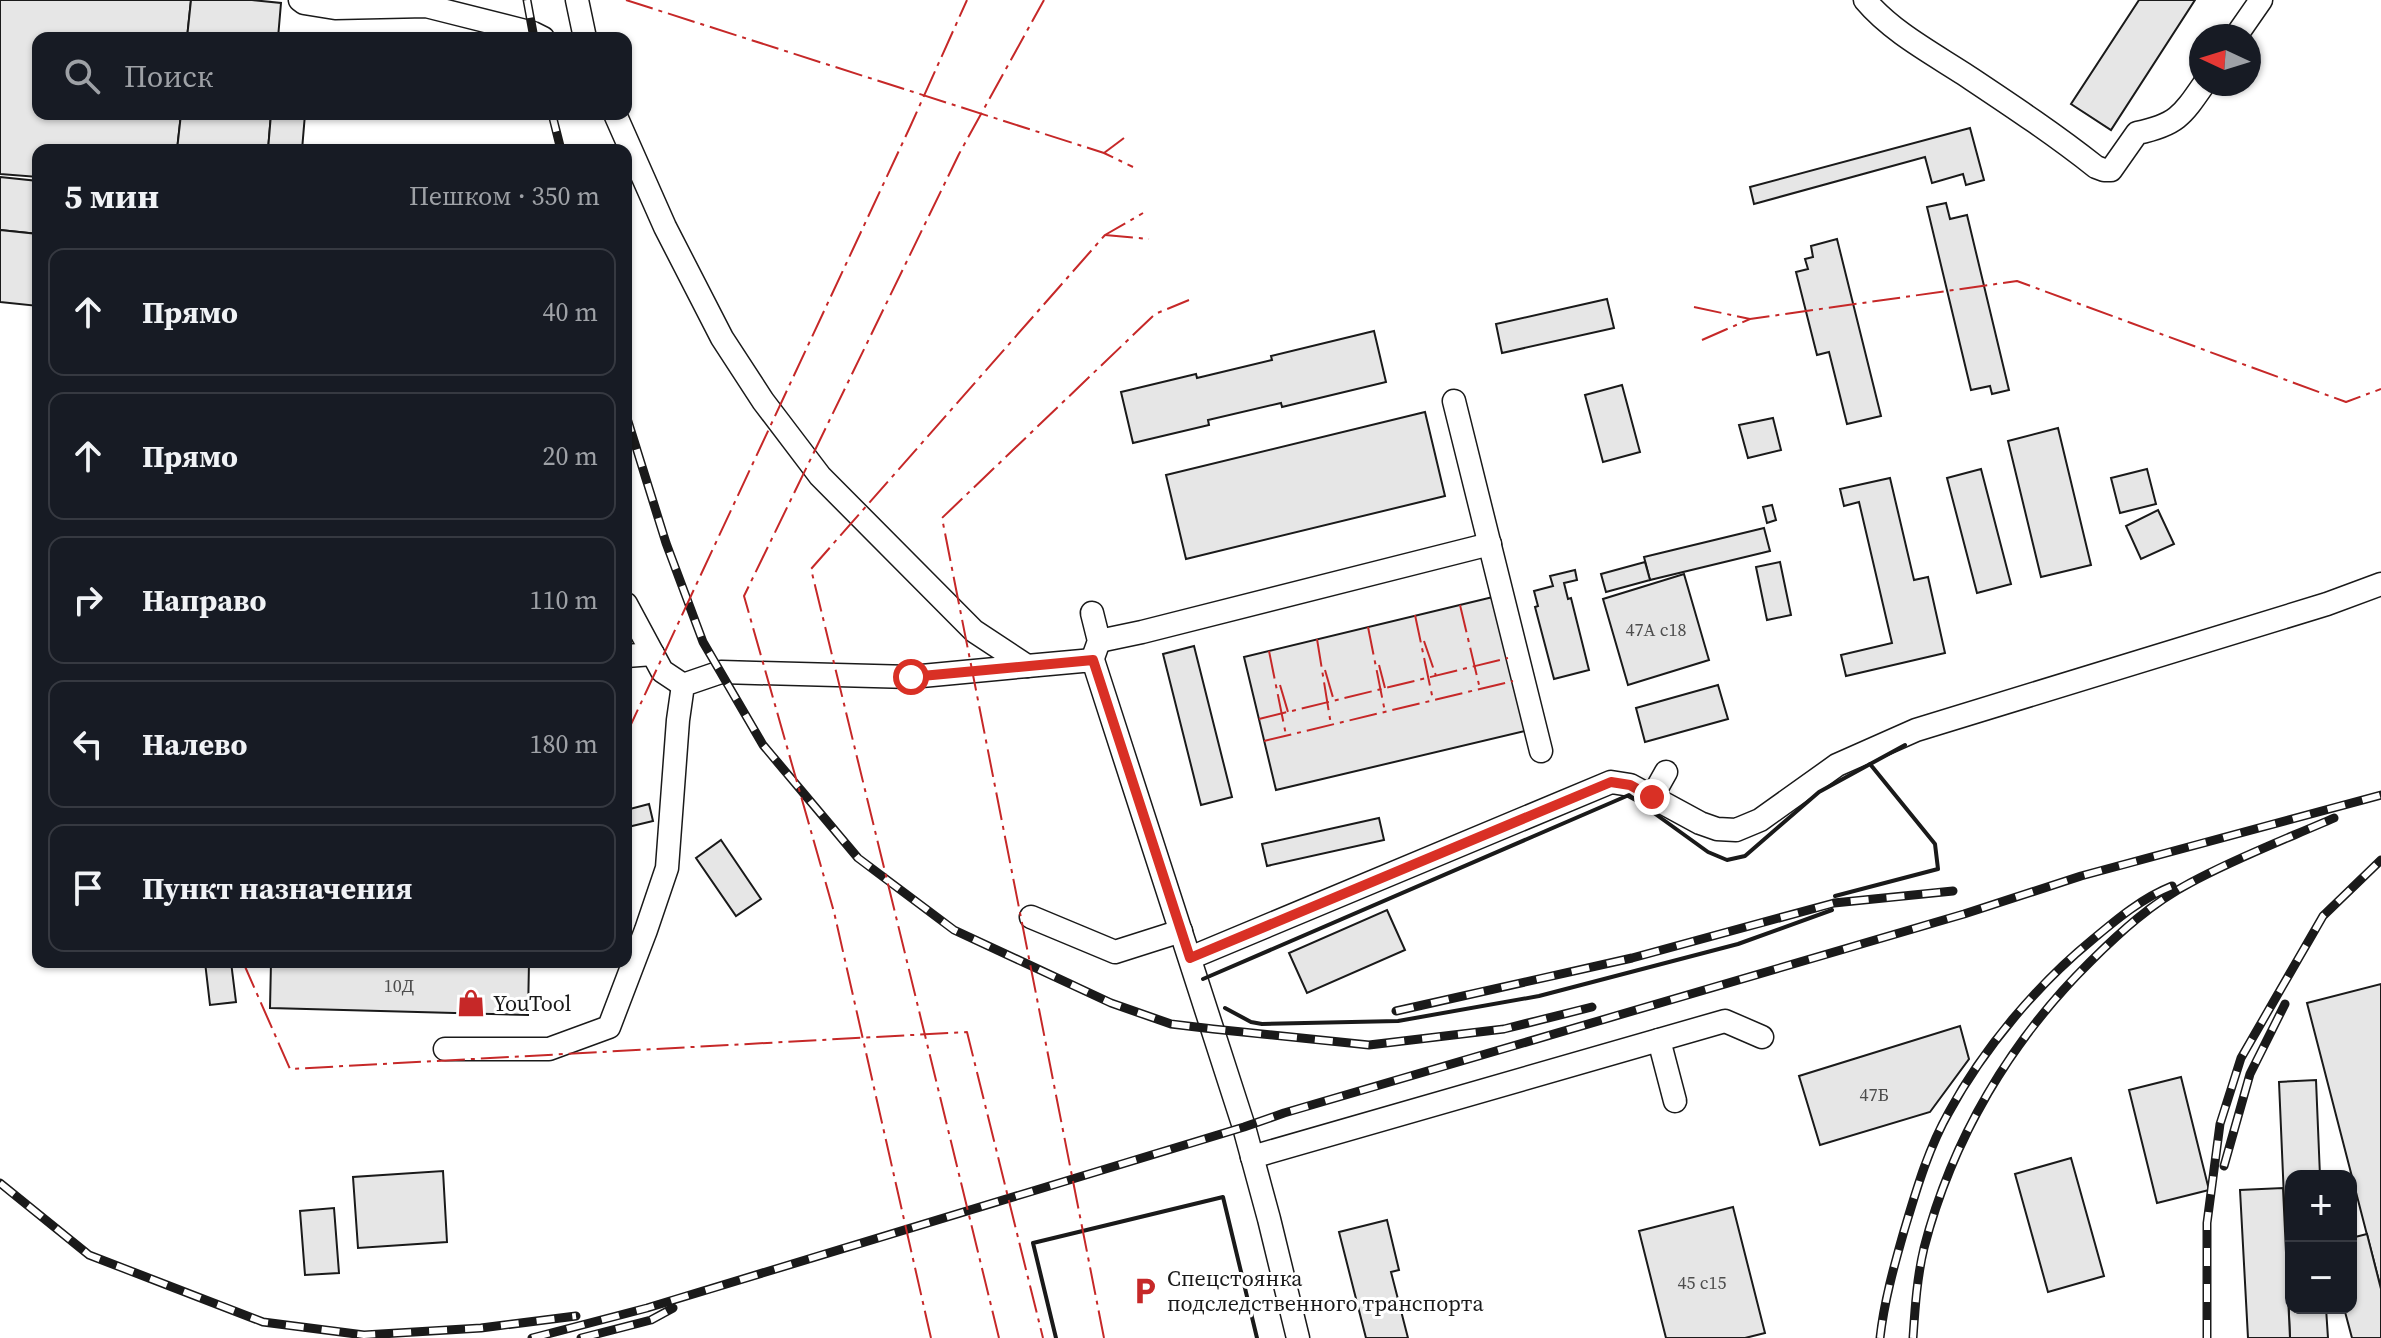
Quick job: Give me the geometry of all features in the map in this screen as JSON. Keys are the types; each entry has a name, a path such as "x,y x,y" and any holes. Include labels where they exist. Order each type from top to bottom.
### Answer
{"street":[{"path":"300,0 335,8 426,6 529,32"},
{"path":"577,0 584,32"},
{"path":"1865,0 1878,15 1922,47 2104,170 2111,170 2137,133 2158,129 2183,116 2196,96"},
{"path":"2244,24 2261,0"},
{"path":"618,120 628,144"},
{"path":"632,152 665,227 722,338 763,401 820,476 974,631 1027,666"},
{"path":"1454,401 1541,751"},
{"path":"683,685 721,672 911,677 1027,666 1096,651 1142,632 1490,544"},
{"path":"1190,958 1611,782 1630,785 1700,823 1717,829 1736,830 1760,820 1837,765 1916,730 2327,604 2381,584"},
{"path":"1092,613 1096,651 1181,931 1215,1011 1298,1338"},
{"path":"632,615 662,671 683,685"},
{"path":"632,656 653,654"},
{"path":"632,967 667,868 683,685"},
{"path":"1652,797 1666,772"},
{"path":"1031,917 1115,952 1181,931"},
{"path":"445,1049 549,1049 609,1027 632,968"},
{"path":"1252,1157 1725,1021 1762,1037"},
{"path":"1659,1040 1675,1101"}],"building":[{"path":"0,0 191,0 188,32 32,32 32,120 180,120 178,144 32,144 32,177 0,174"},
{"path":"191,0 281,3 279,32 188,32"},
{"path":"2139,0 2195,0 2111,130 2071,104"},
{"path":"180,120 270,120 268,144 178,144"},
{"path":"270,120 304,120 302,144 268,144"},
{"path":"1970,128 1984,180 1966,185 1963,174 1932,183 1925,157 1754,204 1750,187"},
{"path":"0,177 32,180 32,233 0,230"},
{"path":"1946,203 1950,219 1967,215 2009,390 1992,394 1990,386 1971,390 1927,207"},
{"path":"0,230 32,233 32,305 0,302"},
{"path":"1837,239 1881,416 1847,424 1829,352 1817,355 1796,272 1808,269 1805,259 1813,257 1811,246"},
{"path":"1607,299 1614,328 1502,353 1496,324"},
{"path":"1374,331 1386,382 1282,407 1281,403 1208,420 1209,425 1133,443 1121,392 1272,360 1271,356"},
{"path":"1622,385 1640,452 1603,462 1585,395"},
{"path":"1425,412 1445,496 1186,559 1166,475"},
{"path":"1773,418 1781,450 1748,458 1739,425"},
{"path":"2058,428 2091,565 2041,577 2008,441"},
{"path":"1981,469 2011,584 1977,593 1947,478"},
{"path":"2147,469 2156,504 2120,513 2111,478"},
{"path":"1890,478 1914,580 1928,577 1945,653 1846,676 1841,655 1892,643 1859,502 1844,506 1840,489"},
{"path":"1772,505 1776,520 1767,523 1763,507"},
{"path":"2158,510 2174,544 2141,559 2126,526"},
{"path":"1764,528 1770,551 1650,580 1644,557"},
{"path":"1645,562 1650,580 1606,592 1601,574"},
{"path":"1780,562 1791,615 1767,620 1756,567"},
{"path":"1575,570 1577,580 1564,583 1568,599 1571,598 1589,670 1554,679 1535,607 1538,606 1534,591 1553,586 1550,576"},
{"path":"1684,574 1709,660 1628,685 1603,599"},
{"path":"1493,597 1525,731 1276,790 1244,657"},
{"path":"1194,646 1232,797 1201,805 1163,654"},
{"path":"1718,685 1728,719 1645,742 1636,708"},
{"path":"649,804 653,821 632,826 632,808"},
{"path":"1379,818 1384,840 1267,866 1262,844"},
{"path":"721,840 761,899 736,916 696,858"},
{"path":"1387,910 1405,950 1307,993 1289,953"},
{"path":"206,968 232,968 236,1002 210,1005"},
{"path":"271,968 529,968 528,1015 270,1008"},
{"path":"2381,984 2381,1285 2357,1196 2357,1170 2350,1170 2307,1003"},
{"path":"1960,1026 1969,1059 1930,1112 1820,1145 1799,1076"},
{"path":"2181,1077 2209,1190 2157,1203 2129,1090"},
{"path":"2316,1080 2320,1170 2285,1170 2285,1222 2279,1082"},
{"path":"2071,1158 2104,1276 2048,1292 2015,1174"},
{"path":"443,1171 447,1242 358,1248 353,1177"},
{"path":"2283,1188 2285,1314 2289,1314 2290,1338 2248,1338 2240,1190"},
{"path":"1733,1207 1765,1333 1745,1338 1666,1338 1639,1231"},
{"path":"334,1208 339,1273 305,1275 300,1211"},
{"path":"1387,1220 1399,1270 1391,1272 1408,1338 1366,1338 1339,1232"},
{"path":"2367,1234 2381,1289 2381,1338 2352,1338 2346,1314 2357,1314 2357,1236"},
{"path":"2289,1314 2326,1314 2328,1338 2290,1338"}],"railway":[{"path":"527,0 533,32"},
{"path":"554,120 560,144"},
{"path":"632,434 666,543 703,642 763,745 858,858 954,930 1111,1003 1171,1024 1369,1045 1504,1029 1592,1007"},
{"path":"532,1338 647,1308 1284,1113 1964,914 2081,876 2381,795"},
{"path":"1913,1338 1924,1248 1951,1168 1988,1093 2035,1024 2101,951 2163,900 2225,865 2334,818"},
{"path":"2207,1338 2207,1223 2220,1124 2241,1058 2323,916 2381,860"},
{"path":"1880,1338 1893,1271 1918,1186 1935,1141 1963,1088 2013,1019 2051,977 2120,917 2172,886"},
{"path":"1396,1011 1632,958 1834,903 1953,891"},
{"path":"2224,1166 2250,1074 2285,1004"},
{"path":"0,1183 89,1255 263,1322 364,1335 481,1328 576,1316"},
{"path":"581,1338 651,1320 673,1308"}],"wall":[{"path":"1203,979 1629,795 1708,852 1727,860 1745,856 1819,792 1905,745"},
{"path":"1835,896 1938,869 1935,844 1870,764"},
{"path":"1225,1008 1251,1022 1262,1024 1398,1021 1539,996 1738,944 1832,910"},
{"path":"1056,1338 1033,1243 1223,1197 1257,1338"}],"power":[{"path":"626,0 1104,153 1133,167"},
{"path":"632,722 967,0"},
{"path":"931,1338 834,912 744,596 959,154 1044,0"},
{"path":"1104,153 1124,138"},
{"path":"999,1338 811,569 1105,235 1143,213"},
{"path":"1105,235 1149,239"},
{"path":"1702,340 1750,319 2017,281 2346,402 2381,389"},
{"path":"1104,1338 942,518 1155,314 1189,300"},
{"path":"1694,307 1750,319"},
{"path":"1460,605 1480,689"},
{"path":"1415,615 1433,700"},
{"path":"1368,627 1385,712"},
{"path":"1317,639 1331,725"},
{"path":"1424,641 1436,676"},
{"path":"1269,651 1286,735"},
{"path":"1259,719 1508,658"},
{"path":"1379,665 1385,688"},
{"path":"1325,670 1334,701"},
{"path":"1264,741 1513,681"},
{"path":"1280,685 1288,712"},
{"path":"246,968 290,1069 967,1032 1043,1338"}],"place":[{"name":"YouTool","path":"471,1003"},
{"name":"Спецстоянка подследственного транспорта","path":"1145,1291"}],"route":[{"path":"911,677 1093,660 1190,958 1611,782 1630,785 1652,797"}]}
